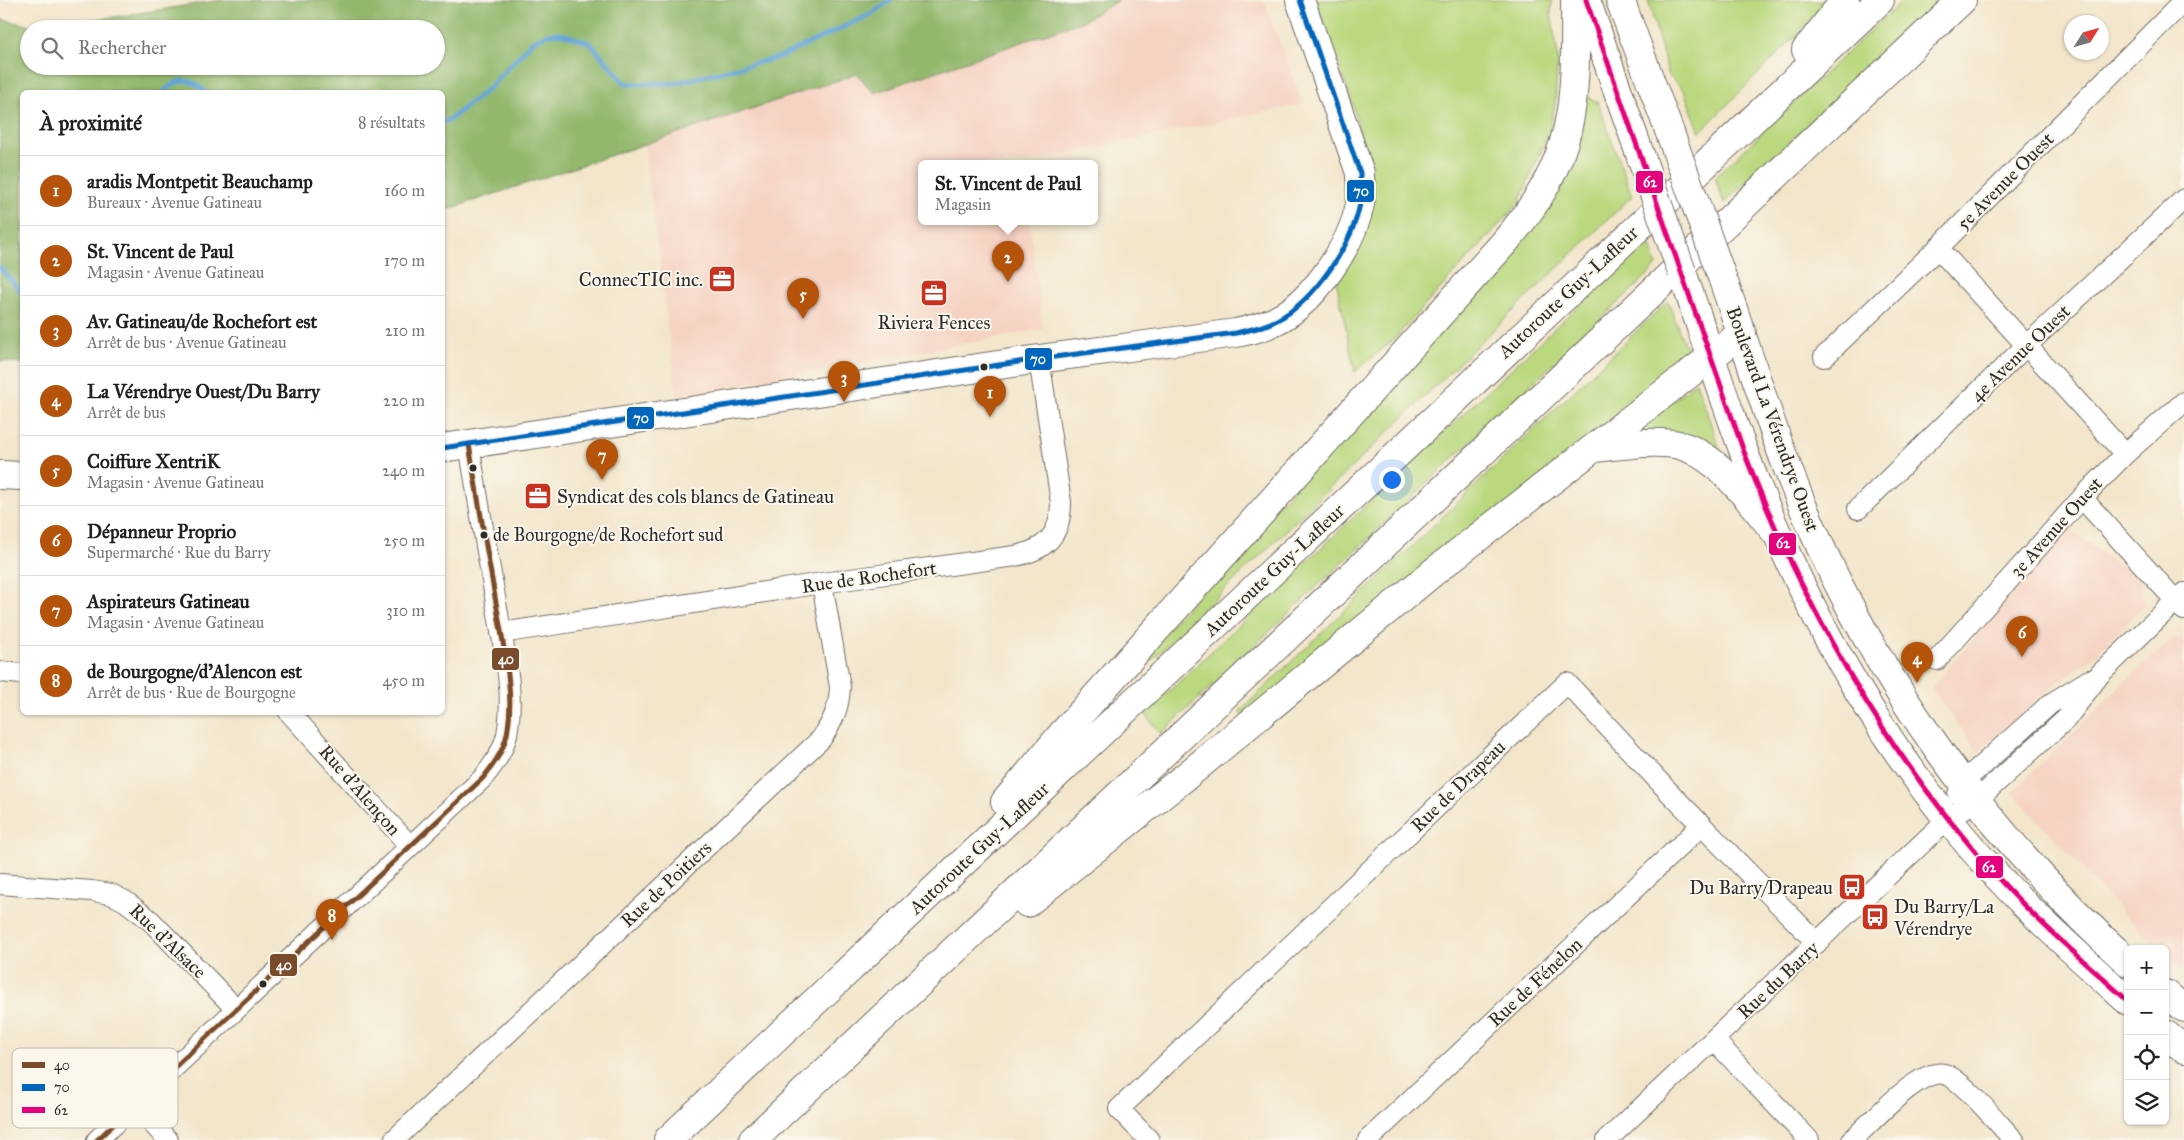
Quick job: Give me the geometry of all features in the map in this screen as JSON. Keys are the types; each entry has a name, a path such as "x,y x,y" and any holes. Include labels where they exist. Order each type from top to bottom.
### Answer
{"main road":[{"path":"445,448 1258,328 1277,320 1293,309 1319,284 1345,243 1357,217 1360,202 1360,174 1300,0"},
{"path":"920,903 1063,733 1497,250 1535,204 1556,166 1570,122 1576,74 1575,0"},
{"name":"Boulevard La Vérendrye Ouest","path":"1586,0 1744,452 1777,534 1808,601 1861,694 1890,740 1948,819 2002,883 2124,997"},
{"name":"Boulevard La Vérendrye Ouest","path":"1620,0 1742,333 1786,466 1806,515 1840,586 1900,692 1992,821 2044,880 2124,958"},
{"path":"1747,123 1846,0"},
{"name":"Autoroute Guy-Lafleur","path":"668,1140 1747,123 1880,0"},
{"path":"753,1140 1962,0"},
{"path":"883,1018 1190,773 1436,570 1742,333"},
{"path":"1594,448 1660,443 1676,444 1691,449 1715,465 1743,493 1777,534"},
{"path":"0,475 20,476"},
{"path":"2169,997 2184,1008"},
{"path":"2166,1035 2184,1049"}],"street":[{"name":"5e Avenue Ouest","path":"1824,357 1938,248 2184,1"},
{"name":"4e Avenue Ouest","path":"1858,509 2026,346 2184,198"},
{"path":"1938,248 2124,454"},
{"name":"Rue de Rochefort","path":"501,633 822,583 1015,556 1029,553 1041,547 1050,539 1057,528 1061,515 1061,502 1039,359"},
{"name":"3e Avenue Ouest","path":"1937,660 2082,498 2124,454 2184,402"},
{"path":"178,1063 409,845 483,778 495,762 503,746 510,712 501,633 469,444"},
{"path":"2082,498 2181,602"},
{"name":"Rue de Poitiers","path":"394,1140 820,738 836,714 840,687 822,583"},
{"name":"Rue du Barry","path":"1607,1140 1948,819 1970,791 2050,704 2100,674 2181,602"},
{"path":"0,672 20,674"},
{"name":"Rue de Drapeau","path":"1149,1140 1119,1109 1567,683 1817,943"},
{"name":"Rue d'Alençon","path":"293,715 409,845"},
{"name":"Rue de Fénelon","path":"1368,1140 1702,825"},
{"name":"Rue d'Alsace","path":"0,884 92,891 111,894 125,900 150,920 236,1009"},
{"path":"1714,1040 1809,1140"},
{"path":"1852,1140 1915,1081 1935,1074 1944,1074 1961,1084 2014,1140"},
{"path":"97,1140 109,1128"},
{"path":"157,1128 168,1140"}],"shaded area":[{"path":"1119,0 1222,0 1265,3 1303,104 1037,160 918,160 918,225 1030,225 1043,329 677,397 644,144 857,74 874,92 1083,21"},
{"path":"2069,529 2141,581 2144,605 2097,654 2055,685 1978,752 1931,688"},
{"path":"2173,638 2184,640 2184,969 2169,956 2169,945 2156,945 2142,933 2012,792"}],"green space":[{"path":"222,0 1119,0 1083,21 874,93 857,74 445,210 445,90 20,90 20,363 0,361 0,19 20,23 20,75 445,75 445,20 93,20"},
{"path":"1316,0 1552,0 1551,13 1558,57 1555,103 1549,132 1519,203 1393,340 1355,372 1335,275 1364,151 1355,112"},
{"path":"1648,0 1828,0 1787,45 1700,132 1684,91 1669,76"},
{"path":"1903,0 1940,0 1724,203 1715,177"},
{"path":"1585,95 1598,103 1632,196 1121,690 1116,686 1534,221"},
{"path":"1648,240 1657,266 1161,734 1145,714"},
{"path":"1668,301 1689,357 1244,718 1239,712"},
{"path":"1696,382 1725,464 1635,432"}],"waterway":[{"path":"445,121 488,89 532,42 548,34 560,33 590,43 626,84 676,83 780,57 869,15 891,0"},
{"path":"166,90 179,81 190,81 203,90"},
{"path":"0,268 20,290"}],"transit line":[{"name":"70","path":"445,448 1039,359 1236,333 1277,320 1304,300 1329,270 1349,237 1361,200 1360,173 1300,0"},
{"name":"62","path":"1586,0 1744,452 1794,569 1822,624 1852,678 1885,731 1959,832 2001,881 2031,912 2124,997"},
{"name":"40","path":"178,1064 483,778 492,767 505,742 510,714 509,685 469,444"},
{"name":"40","path":"97,1140 110,1128"}],"place":[{"name":"ConnecTIC inc.","path":"722,279"},
{"name":"St. Vincent de Paul","path":"1008,282"},
{"name":"Riviera Fences","path":"934,293"},
{"name":"Coiffure XentriK","path":"803,319"},
{"name":"Av. Gatineau/de Rochefort est","path":"844,402"},
{"name":"aradis Montpetit Beauchamp","path":"990,417"},
{"name":"Aspirateurs Gatineau","path":"602,480"},
{"name":"Syndicat des cols blancs de Gatineau","path":"538,496"},
{"name":"de Bourgogne/de Rochefort sud","path":"484,535"},
{"name":"Dépanneur Proprio","path":"2022,657"},
{"name":"La Vérendrye Ouest/Du Barry","path":"1917,683"},
{"name":"Du Barry/Drapeau","path":"1852,887"},
{"name":"Du Barry/La Vérendrye","path":"1875,917"},
{"name":"de Bourgogne/d'Alencon est","path":"332,940"}]}
